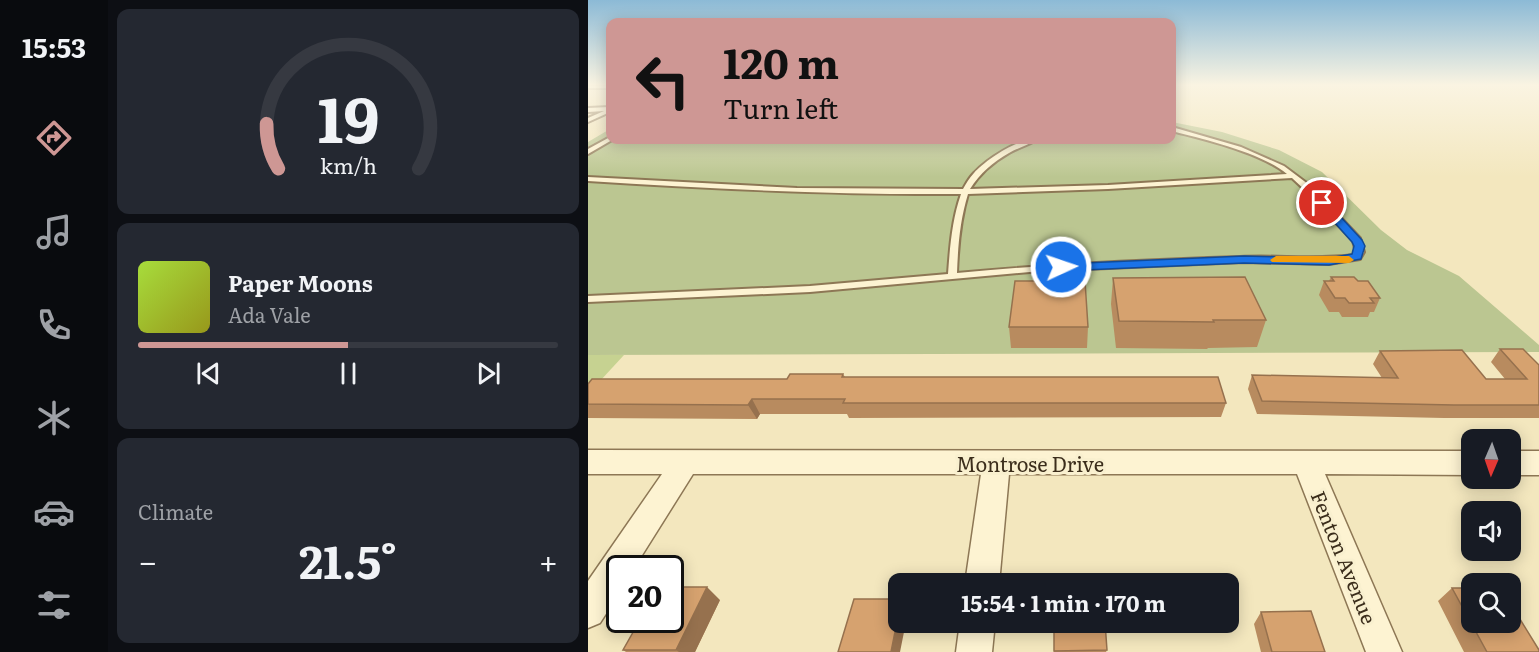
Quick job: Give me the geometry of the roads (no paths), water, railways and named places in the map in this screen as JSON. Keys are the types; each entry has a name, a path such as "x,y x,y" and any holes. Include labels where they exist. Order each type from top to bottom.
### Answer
{"street":[{"name":"Montrose Drive","path":"588,462 1461,463"},
{"path":"588,611 685,462"},
{"path":"983,573 996,463"},
{"name":"Fenton Avenue","path":"1306,463 1384,652"},
{"path":"1521,463 1539,463"},
{"path":"974,652 977,633"}],"lane":[{"path":"588,299 742,293 1122,264 1244,259 1329,261 1357,257 1360,246 1357,240 1294,176 1254,153 1176,130"},
{"path":"588,152 606,141"},
{"path":"952,276 958,207 964,192 979,172 996,157 1024,144"},
{"path":"588,179 760,190 964,192 1096,188 1294,176"}]}
